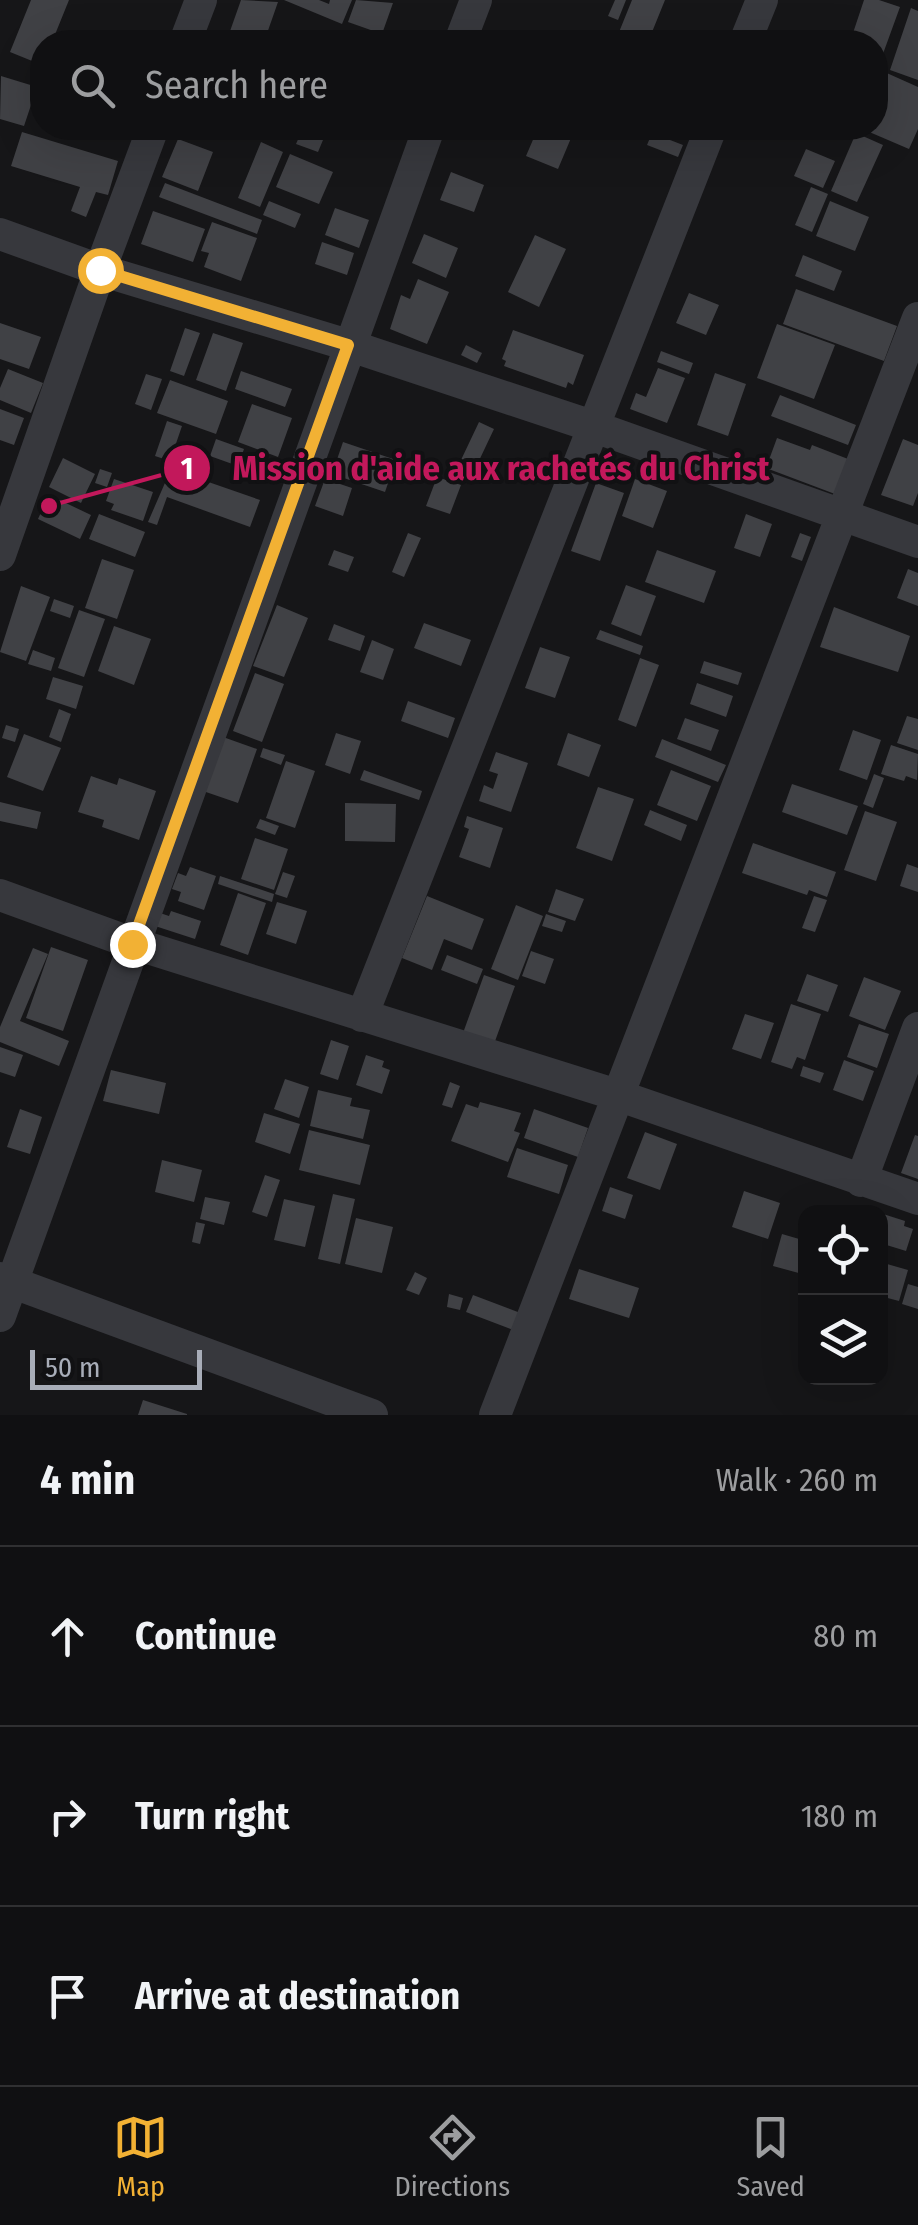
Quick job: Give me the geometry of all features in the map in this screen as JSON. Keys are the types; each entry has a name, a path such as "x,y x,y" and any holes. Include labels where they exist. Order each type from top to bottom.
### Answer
{"street":[{"path":"191,30 202,0"},
{"path":"465,30 476,0"},
{"path":"750,30 762,0"},
{"path":"0,555 149,140"},
{"path":"0,1316 6,1280 425,140"},
{"path":"362,1016 706,140"},
{"path":"0,234 100,270 348,345 592,426 918,542"},
{"path":"495,1415 918,318"},
{"path":"0,895 132,944 617,1096 918,1199"},
{"path":"861,1181 918,1028"},
{"path":"6,1280 372,1415"}],"building":[{"path":"31,0 69,0 57,30 30,30 30,60 10,52"},
{"path":"241,0 278,2 268,30 230,30"},
{"path":"284,0 319,0 329,4 330,0 352,0 342,24"},
{"path":"356,0 393,3 383,30 348,22"},
{"path":"615,0 626,0 618,20 608,16"},
{"path":"632,0 665,0 653,30 620,30"},
{"path":"864,0 900,7 888,40 888,30 854,30"},
{"path":"911,8 918,11 918,80 890,70"},
{"path":"888,74 918,87 918,129 909,149 888,140"},
{"path":"1,76 30,85 30,108 24,126 0,119"},
{"path":"22,132 30,134 30,140 48,140 118,161 108,195 96,192 86,217 71,211 80,187 11,166"},
{"path":"178,140 213,152 198,191 162,177"},
{"path":"298,140 323,140 318,152 296,144"},
{"path":"533,140 570,140 558,169 526,156"},
{"path":"649,140 670,140 683,145 678,157 647,145"},
{"path":"853,140 872,140 883,145 857,202 831,191"},
{"path":"261,142 283,152 260,207 238,198"},
{"path":"806,149 835,161 823,188 794,176"},
{"path":"290,154 333,172 319,204 276,187"},
{"path":"451,172 484,185 474,212 440,200"},
{"path":"165,183 262,220 257,234 159,197"},
{"path":"811,187 828,194 812,232 795,225"},
{"path":"269,201 301,214 295,228 263,215"},
{"path":"830,201 869,217 855,251 816,236"},
{"path":"335,208 369,220 359,248 325,235"},
{"path":"153,211 205,229 193,262 141,244"},
{"path":"212,222 257,238 241,281 204,267 209,253 201,251"},
{"path":"424,234 458,248 446,278 412,263"},
{"path":"535,235 566,249 539,307 508,292"},
{"path":"322,242 354,253 347,275 315,264"},
{"path":"803,255 842,271 834,291 795,276"},
{"path":"418,279 449,292 427,344 390,329 401,295 410,299"},
{"path":"796,289 897,326 884,361 783,324"},
{"path":"689,293 719,305 706,335 676,323"},
{"path":"0,323 41,337 29,369 0,359"},
{"path":"777,324 835,345 814,399 757,378"},
{"path":"185,328 200,333 184,376 170,371"},
{"path":"513,330 584,355 573,385 568,382 566,388 504,366 506,361 502,359"},
{"path":"213,333 243,343 226,391 196,380"},
{"path":"466,345 482,353 477,363 461,355"},
{"path":"661,351 693,363 689,374 657,362"},
{"path":"658,368 685,378 667,423 630,409 636,393 646,397"},
{"path":"8,369 43,383 31,413 0,400"},
{"path":"241,371 292,389 285,407 235,389"},
{"path":"715,373 746,384 728,436 697,425"},
{"path":"146,374 162,379 151,410 135,404"},
{"path":"170,380 228,401 216,434 157,413"},
{"path":"780,395 856,425 848,445 771,416"},
{"path":"252,404 292,418 278,457 238,442"},
{"path":"0,409 24,418 14,445 0,440"},
{"path":"167,421 182,426 170,461 155,456"},
{"path":"479,422 494,429 476,467 461,460"},
{"path":"777,438 810,450 812,445 848,459 835,494 766,468"},
{"path":"216,439 244,449 238,466 210,456"},
{"path":"903,439 918,445 918,493 913,506 881,495"},
{"path":"343,442 396,460 385,492 332,474"},
{"path":"63,458 95,474 81,503 49,487"},
{"path":"100,469 112,473 107,487 95,483"},
{"path":"171,469 260,500 250,527 167,497 157,525 148,522"},
{"path":"437,477 461,485 450,514 426,506"},
{"path":"114,479 153,492 143,521 111,510 114,504 106,501"},
{"path":"325,479 352,488 343,516 315,506"},
{"path":"635,479 667,491 653,528 622,516"},
{"path":"596,483 624,493 600,561 571,551"},
{"path":"49,495 91,515 80,539 38,519"},
{"path":"99,514 145,532 135,557 89,539"},
{"path":"746,514 772,524 760,557 734,548"},
{"path":"408,533 421,538 404,577 392,572"},
{"path":"800,533 811,537 802,561 791,557"},
{"path":"334,550 354,557 348,572 328,565"},
{"path":"657,550 716,571 704,603 645,582"},
{"path":"102,559 134,570 117,619 85,608"},
{"path":"908,569 918,573 918,606 897,598"},
{"path":"626,585 656,596 641,636 611,624"},
{"path":"21,586 50,597 26,661 0,652"},
{"path":"54,599 74,606 70,618 50,611"},
{"path":"277,605 308,618 284,677 253,666"},
{"path":"834,607 910,636 898,672 820,647"},
{"path":"79,610 105,619 84,677 58,668"},
{"path":"424,623 471,640 461,666 414,648"},
{"path":"334,624 365,636 360,651 328,640"},
{"path":"114,626 151,639 134,685 98,671"},
{"path":"600,630 643,646 640,655 596,639"},
{"path":"372,640 394,649 383,680 360,672"},
{"path":"540,647 570,657 555,698 525,688"},
{"path":"33,650 55,658 51,671 28,664"},
{"path":"640,658 659,665 636,727 618,720"},
{"path":"704,661 742,673 738,685 700,673"},
{"path":"255,673 284,684 262,742 233,731"},
{"path":"53,677 83,686 76,709 46,699"},
{"path":"697,683 733,696 726,717 690,704"},
{"path":"408,701 455,718 448,738 401,721"},
{"path":"59,709 71,714 61,742 49,737"},
{"path":"907,716 918,719 918,750 897,743"},
{"path":"685,718 719,730 711,751 677,739"},
{"path":"6,725 19,729 15,742 2,738"},
{"path":"853,730 881,740 867,780 839,770"},
{"path":"336,733 361,741 350,774 325,765"},
{"path":"568,733 601,745 589,777 557,765"},
{"path":"24,734 61,748 43,791 7,777"},
{"path":"223,737 257,749 238,803 203,791"},
{"path":"662,739 726,765 718,782 655,757"},
{"path":"891,745 918,754 917,780 906,776 904,781 881,774"},
{"path":"263,748 285,755 281,765 260,757"},
{"path":"496,752 528,763 511,812 479,801 484,785 493,789 498,774 489,771"},
{"path":"286,761 315,771 295,828 266,818"},
{"path":"364,770 422,791 419,800 360,780"},
{"path":"671,770 711,786 697,821 657,805"},
{"path":"874,774 884,778 873,808 863,804"},
{"path":"91,776 117,785 119,778 156,791 139,840 102,827 104,820 78,812"},
{"path":"792,784 858,806 847,835 782,812"},
{"path":"598,787 634,799 612,861 576,848"},
{"path":"0,802 41,812 37,829 0,821"},
{"path":"345,803 396,804 395,842 345,841"},
{"path":"650,810 687,825 681,841 644,825"},
{"path":"865,811 897,822 876,881 844,870"},
{"path":"467,816 503,828 490,868 459,857 469,829 464,827"},
{"path":"260,819 279,826 275,835 256,828"},
{"path":"255,838 288,849 274,890 241,879"},
{"path":"753,843 836,872 827,897 809,890 807,895 742,873"},
{"path":"907,864 918,868 918,892 900,886"},
{"path":"190,867 216,876 204,910 178,901 181,892 172,889 178,873 186,876"},
{"path":"283,872 295,876 287,898 275,894"},
{"path":"220,876 274,894 272,902 218,884"},
{"path":"556,889 584,899 575,921 548,912"},
{"path":"238,893 266,903 248,955 220,945"},
{"path":"427,896 484,919 472,950 444,939 432,970 402,958"},
{"path":"814,896 827,900 815,932 802,928"},
{"path":"277,902 307,911 296,944 266,934"},
{"path":"516,905 543,916 518,980 491,969"},
{"path":"171,911 201,921 195,939 155,926 160,913 169,916"},
{"path":"546,914 566,921 562,932 542,926"},
{"path":"51,947 88,960 63,1031 26,1018"},
{"path":"33,948 48,954 20,1021 69,1041 59,1066 0,1042 0,1027"},
{"path":"531,951 554,959 545,984 522,976"},
{"path":"447,955 483,969 477,984 441,970"},
{"path":"807,974 838,985 828,1012 797,1001"},
{"path":"484,975 515,986 494,1044 463,1033"},
{"path":"864,977 901,991 885,1030 849,1016"},
{"path":"791,1004 821,1014 805,1060 797,1057 792,1069 771,1062"},
{"path":"745,1014 774,1023 761,1059 732,1049"},
{"path":"859,1024 889,1034 877,1068 847,1057"},
{"path":"331,1040 349,1046 338,1080 320,1074"},
{"path":"0,1047 23,1055 15,1077 0,1072"},
{"path":"366,1055 384,1061 382,1067 390,1070 382,1094 356,1085"},
{"path":"844,1060 874,1071 863,1101 833,1090"},
{"path":"803,1066 824,1073 820,1083 800,1076"},
{"path":"111,1070 166,1083 159,1114 103,1101"},
{"path":"285,1079 309,1087 299,1118 274,1109"},
{"path":"450,1082 460,1086 452,1108 442,1105"},
{"path":"318,1090 352,1098 350,1106 370,1110 363,1139 310,1126"},
{"path":"480,1102 521,1113 514,1131 520,1133 508,1162 451,1141 466,1104 478,1108"},
{"path":"20,1109 42,1117 30,1154 7,1147"},
{"path":"534,1109 588,1128 578,1157 524,1138"},
{"path":"264,1113 300,1124 290,1154 255,1142"},
{"path":"309,1130 370,1145 360,1185 299,1170"},
{"path":"645,1132 677,1144 660,1190 627,1178"},
{"path":"915,1135 918,1136 918,1179 901,1173"},
{"path":"517,1148 568,1165 559,1194 507,1177"},
{"path":"162,1160 202,1170 194,1202 155,1192"},
{"path":"265,1175 280,1180 267,1217 252,1212"},
{"path":"610,1187 633,1195 625,1219 602,1211"},
{"path":"744,1191 780,1203 768,1239 732,1227"},
{"path":"333,1194 355,1199 340,1264 318,1259"},
{"path":"205,1197 230,1202 224,1225 200,1219"},
{"path":"284,1199 315,1206 305,1247 274,1240"},
{"path":"888,1216 905,1221 904,1226 913,1229 906,1251 888,1245"},
{"path":"356,1218 393,1227 382,1273 345,1264"},
{"path":"196,1222 205,1224 200,1244 192,1242"},
{"path":"782,1234 798,1239 798,1273 773,1266"},
{"path":"888,1264 908,1270 899,1301 888,1298"},
{"path":"579,1269 639,1288 629,1318 569,1299"},
{"path":"415,1272 427,1278 419,1295 406,1290"},
{"path":"908,1284 918,1287 918,1309 902,1304"},
{"path":"449,1294 463,1298 460,1310 447,1307"},
{"path":"473,1295 523,1314 516,1331 466,1312"},
{"path":"143,1400 187,1414 187,1415 138,1415"}],"place":[{"name":"Mission d'aide aux rachetés du Christ","path":"49,506"}],"route":[{"path":"100,270 348,345 132,944"}]}
